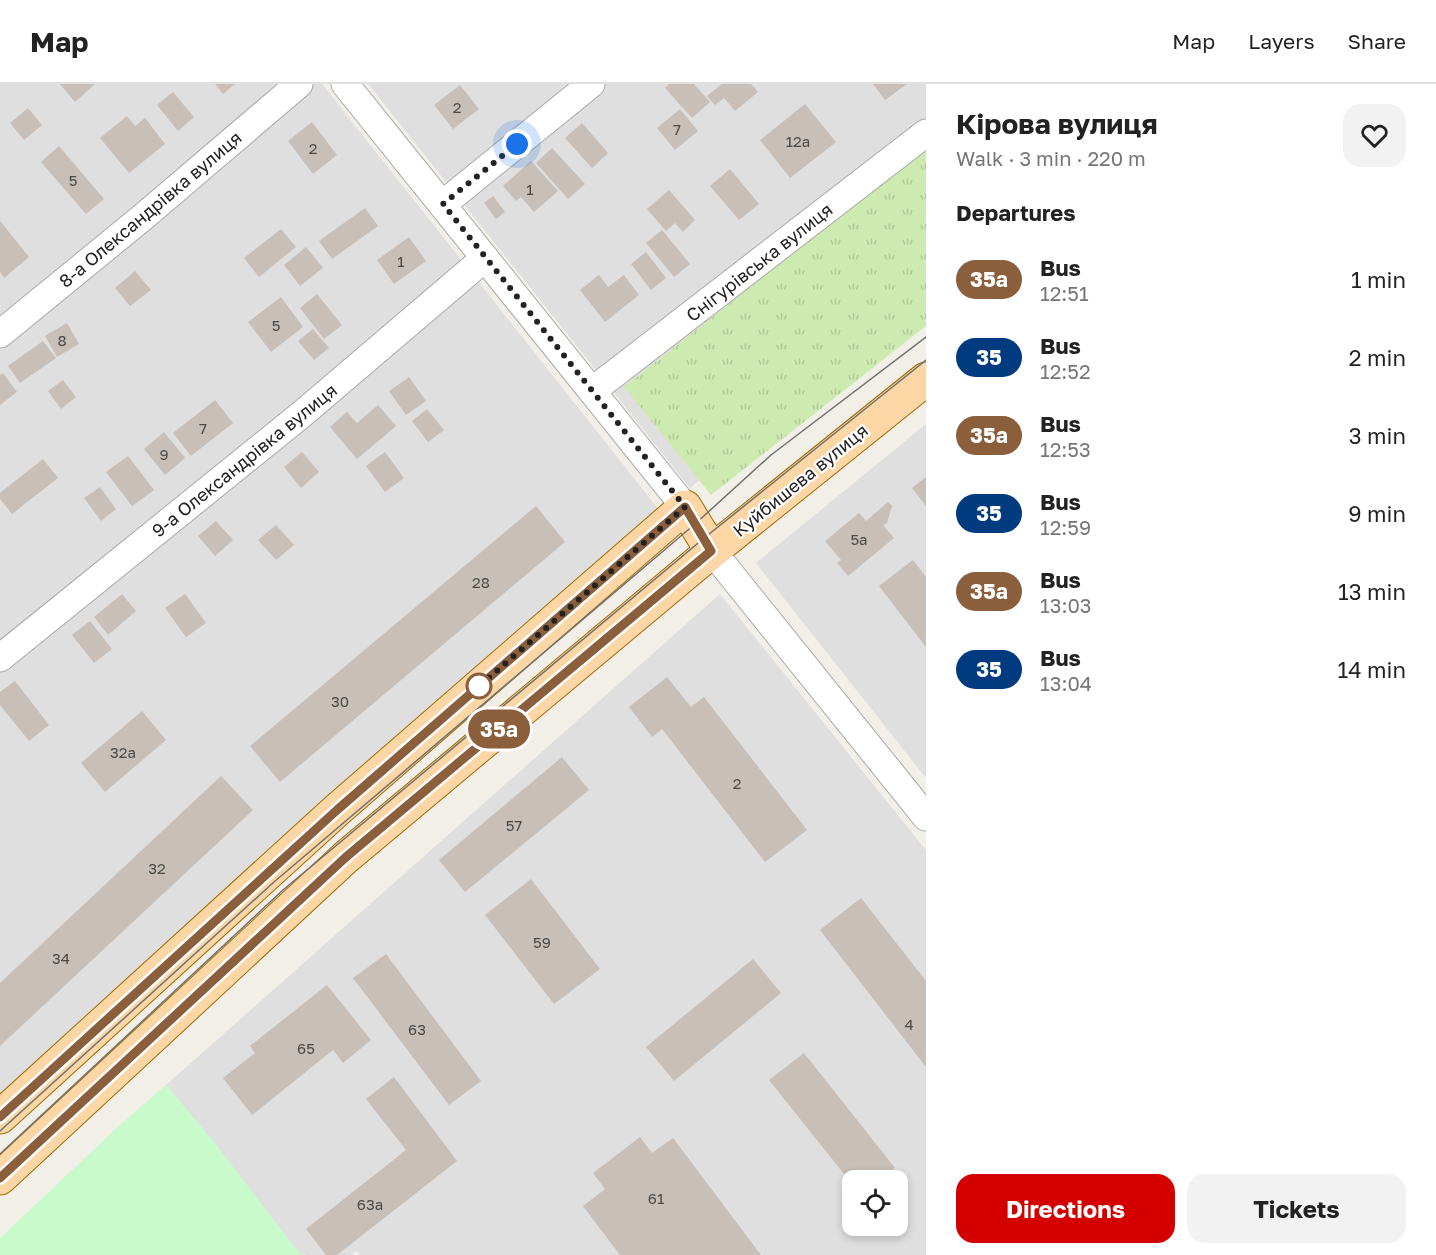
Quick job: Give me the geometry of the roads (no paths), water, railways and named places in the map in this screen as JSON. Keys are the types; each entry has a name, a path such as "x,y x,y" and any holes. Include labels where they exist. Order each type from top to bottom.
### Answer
{"main road":[{"name":"Куйбишева вулиця","path":"0,1178 346,857 711,551 926,379"},
{"path":"0,1117 337,810 685,507 711,551"}],"street":[{"name":"8-а Олександрівка вулиця","path":"0,333 143,217 299,84"},
{"path":"345,84 685,507"},
{"path":"443,204 591,84"},
{"name":"Снігурівська вулиця","path":"592,391 926,133"},
{"name":"9-а Олександрівка вулиця","path":"0,658 302,414 485,258"},
{"path":"711,551 926,817"}],"tram line":[{"path":"0,1131 274,882 695,524 771,455 926,337"},
{"path":"0,1154 283,890 703,539 926,360"}]}
